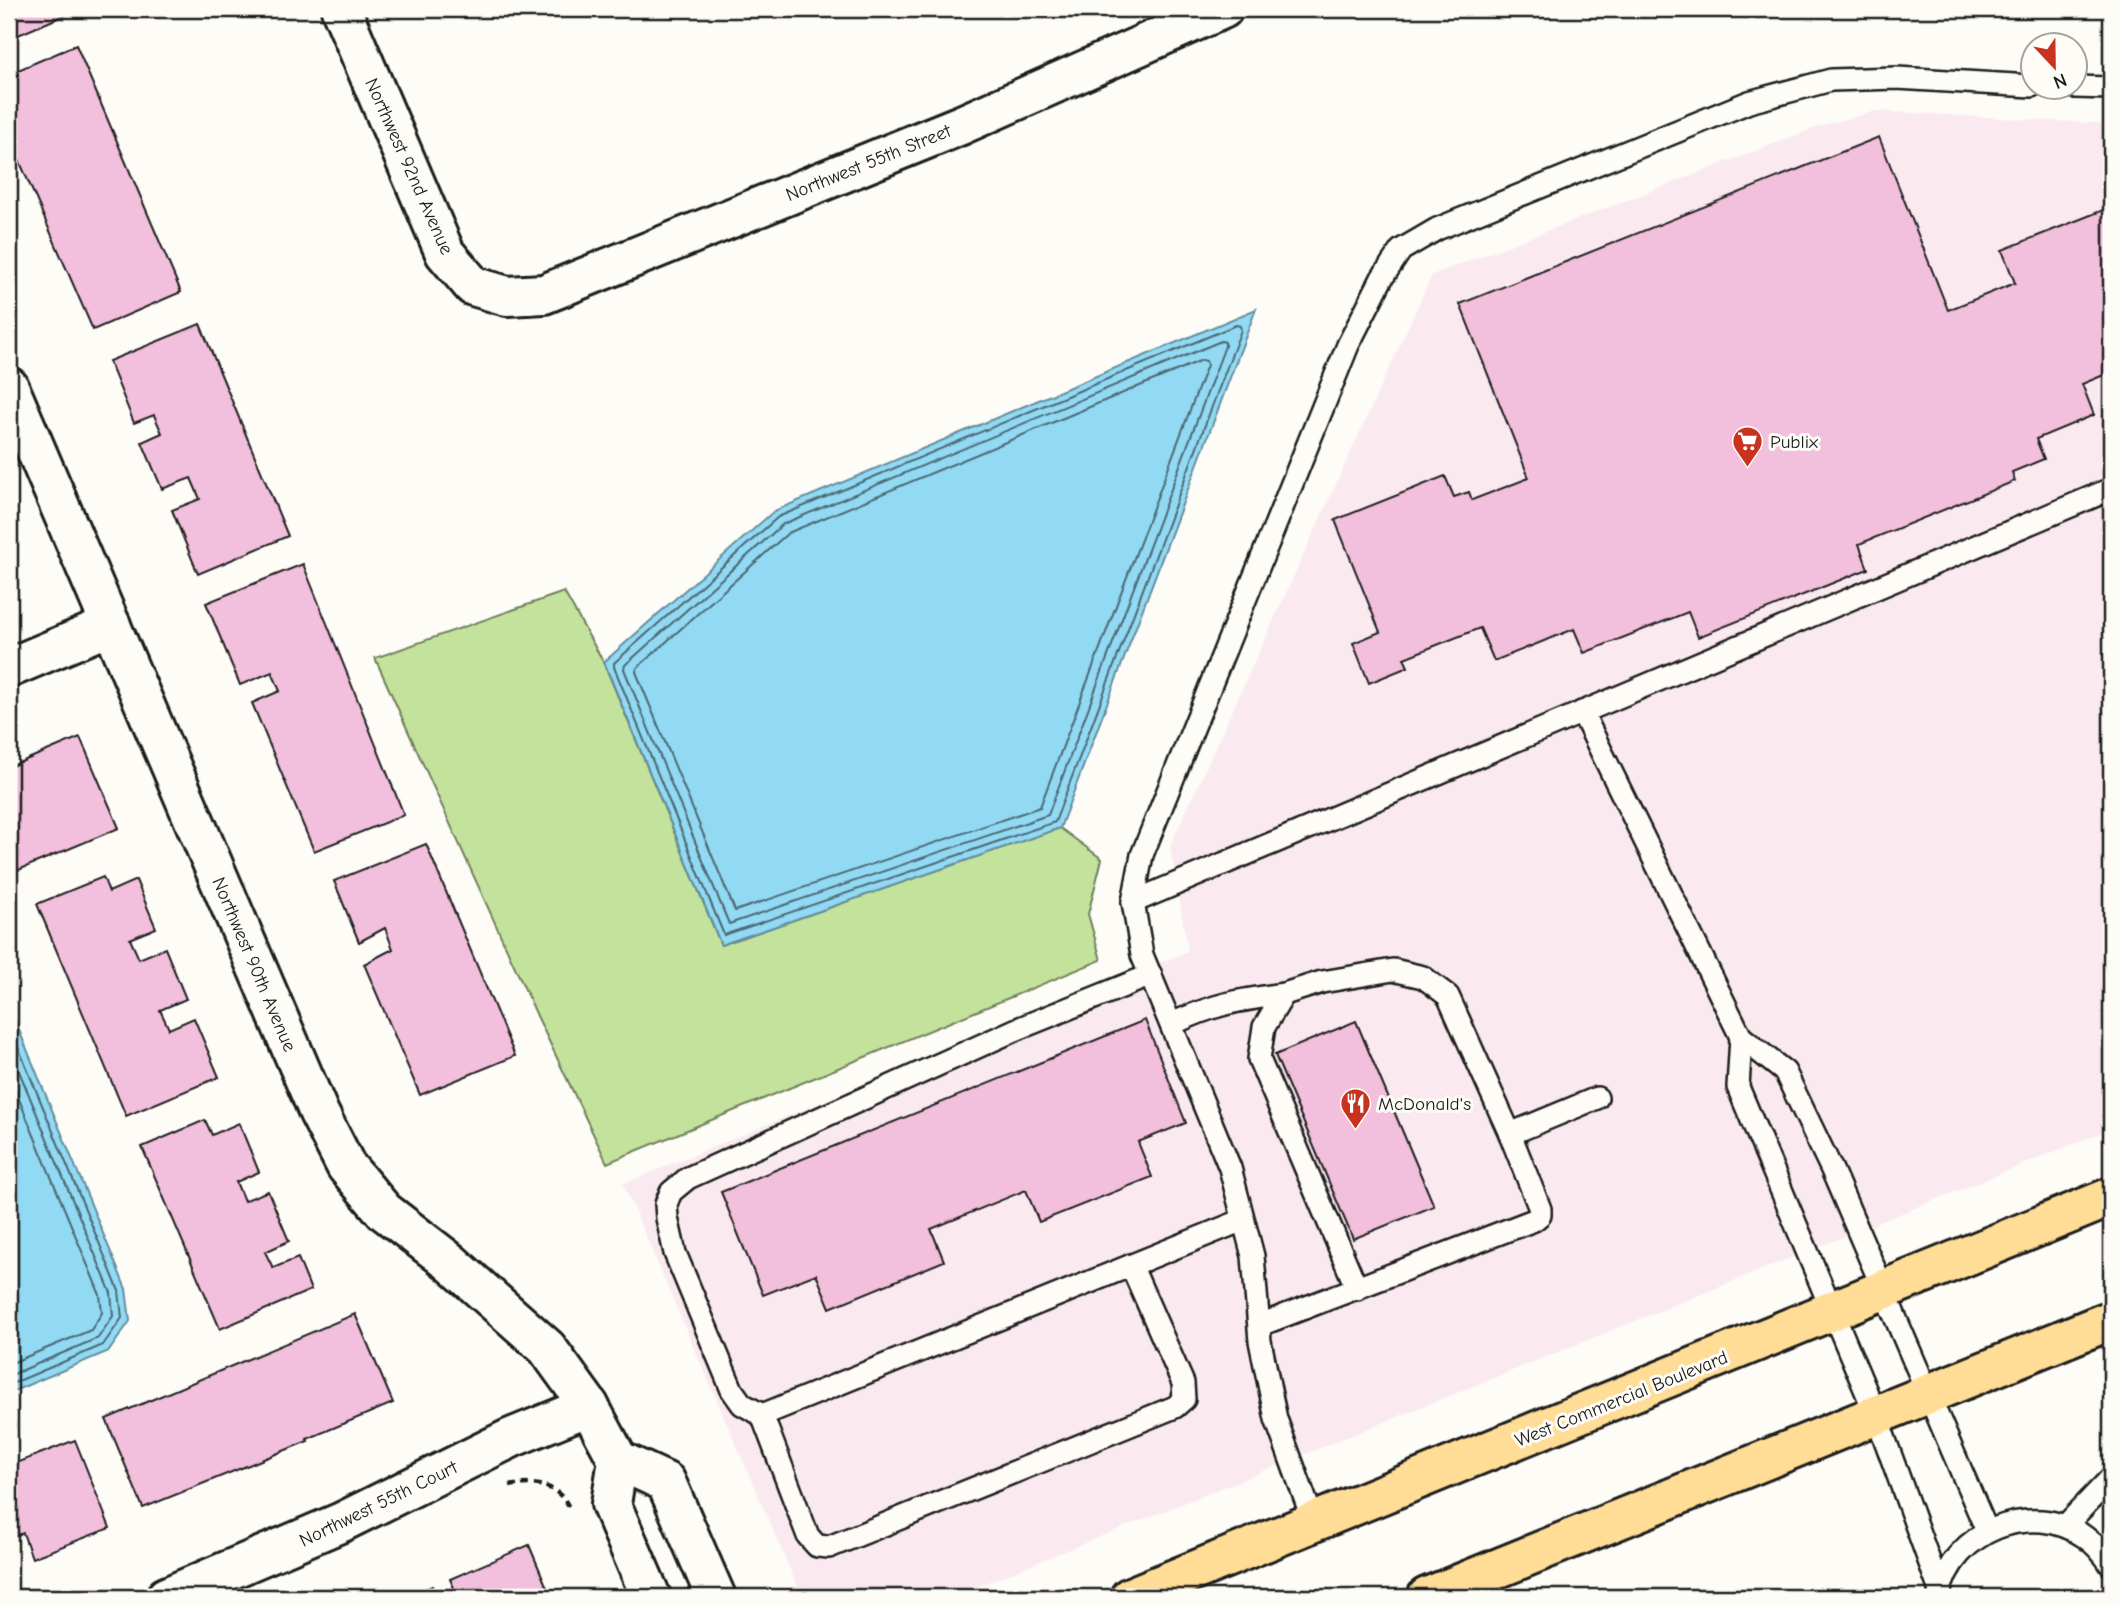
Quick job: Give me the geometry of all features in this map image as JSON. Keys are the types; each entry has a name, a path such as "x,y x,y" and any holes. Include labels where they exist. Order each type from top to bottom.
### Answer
{"highway":[{"name":"West Commercial Boulevard","path":"1130,1597 2111,1197"},
{"path":"1427,1597 2111,1320"}],"street":[{"name":"Northwest 92nd Avenue","path":"341,9 445,253 473,286 507,296"},
{"name":"Northwest 55th Street","path":"507,296 544,294 961,125 1223,9"},
{"name":"Northwest 90th Avenue","path":"9,387 319,1114 346,1167 384,1211 450,1262 547,1348 589,1406 618,1460"},
{"path":"9,668 111,625"},
{"name":"Northwest 55th Court","path":"166,1597 342,1522 510,1438 589,1406"},
{"path":"651,1597 611,1504 618,1460 666,1482 716,1597"}],"lane":[{"path":"1314,1523 1276,1419 1260,1341 1253,1256 1230,1168 1142,955 1133,902 1142,855 1348,345 1382,278 1401,250 1437,229 1749,102 1831,80 1897,78 2018,85"},
{"path":"2088,87 2111,88"},
{"path":"1133,902 2111,489"},
{"path":"1581,712 1741,1037 1785,1072 1832,1170 1987,1531"},
{"path":"1172,1024 1205,1009 1232,1001 1284,994 1322,982 1393,970 1423,977 1448,996 1510,1134 1540,1209 1540,1215 1534,1220 1260,1325"},
{"path":"1131,1265 1183,1383 1184,1399 1162,1413 829,1546 817,1546 808,1536 762,1415 742,1404 732,1390 680,1266 666,1205 671,1192 688,1178 1015,1030 1151,975"},
{"path":"1284,994 1264,1027 1259,1059 1357,1289"},
{"path":"1741,1037 1738,1087 1876,1415 1939,1594"},
{"path":"1510,1134 1597,1098"},
{"path":"762,1415 1243,1220"},
{"path":"2065,1526 2111,1478"},
{"path":"1939,1594 1950,1567 1966,1546 1987,1531 2025,1520 2046,1521 2065,1526 2084,1536 2101,1550 2111,1565"}],"path":[{"path":"503,1488 536,1483 553,1488 566,1502 571,1514"}],"shaded area":[{"path":"1876,111 2111,124 2111,1129 951,1597 802,1597 623,1184 1188,951 1170,846 1432,275 1820,126"}],"green space":[{"path":"564,592 604,663 721,945 1060,828 1102,859 1088,914 1101,960 607,1163 538,1018 375,658"}],"water":[{"path":"1256,309 1060,828 721,945 604,662 774,511"},
{"path":"9,1006 126,1289 130,1321 109,1351 9,1393"}],"building":[{"path":"9,9 62,9 65,15 9,39"},
{"path":"76,45 181,292 93,330 9,137 9,74"},
{"path":"1879,137 1948,310 2015,283 2002,250 2111,207 2111,372 2082,384 2094,415 2036,439 2044,459 2012,472 2015,481 1859,544 1868,569 1698,637 1688,612 1584,653 1574,629 1494,661 1480,628 1404,658 1408,667 1369,683 1353,643 1380,632 1335,520 1445,476 1454,497 1469,492 1472,500 1529,478 1460,304"},
{"path":"200,324 288,536 198,574 172,510 200,499 191,478 162,489 142,442 162,433 154,415 134,423 109,361"},
{"path":"303,564 404,815 314,851 252,703 280,691 272,672 240,685 206,603"},
{"path":"80,737 119,828 9,874 9,767"},
{"path":"426,844 515,1056 420,1095 364,964 393,949 385,928 359,942 334,881"},
{"path":"103,877 109,892 136,880 156,928 130,939 139,959 165,948 186,999 160,1010 169,1029 194,1018 219,1077 126,1116 37,904"},
{"path":"1145,1020 1186,1123 1138,1142 1152,1177 1039,1222 1026,1190 931,1229 944,1261 830,1308 816,1274 763,1295 721,1192"},
{"name":"McDonald's","path":"1356,1021 1434,1206 1353,1239 1275,1055"},
{"path":"205,1120 212,1135 239,1123 259,1172 236,1182 244,1201 268,1191 289,1241 265,1252 273,1268 298,1258 311,1290 220,1329 142,1147"},
{"path":"355,1314 393,1403 307,1439 308,1441 143,1508 106,1419"},
{"path":"75,1440 110,1528 32,1558 23,1533 9,1539 9,1466"},
{"path":"529,1545 551,1597 458,1597 450,1579"},
{"path":"432,1586 436,1597 406,1597"}],"place":[{"name":"Publix","path":"1747,468"},
{"name":"McDonald's","path":"1355,1130"}]}
